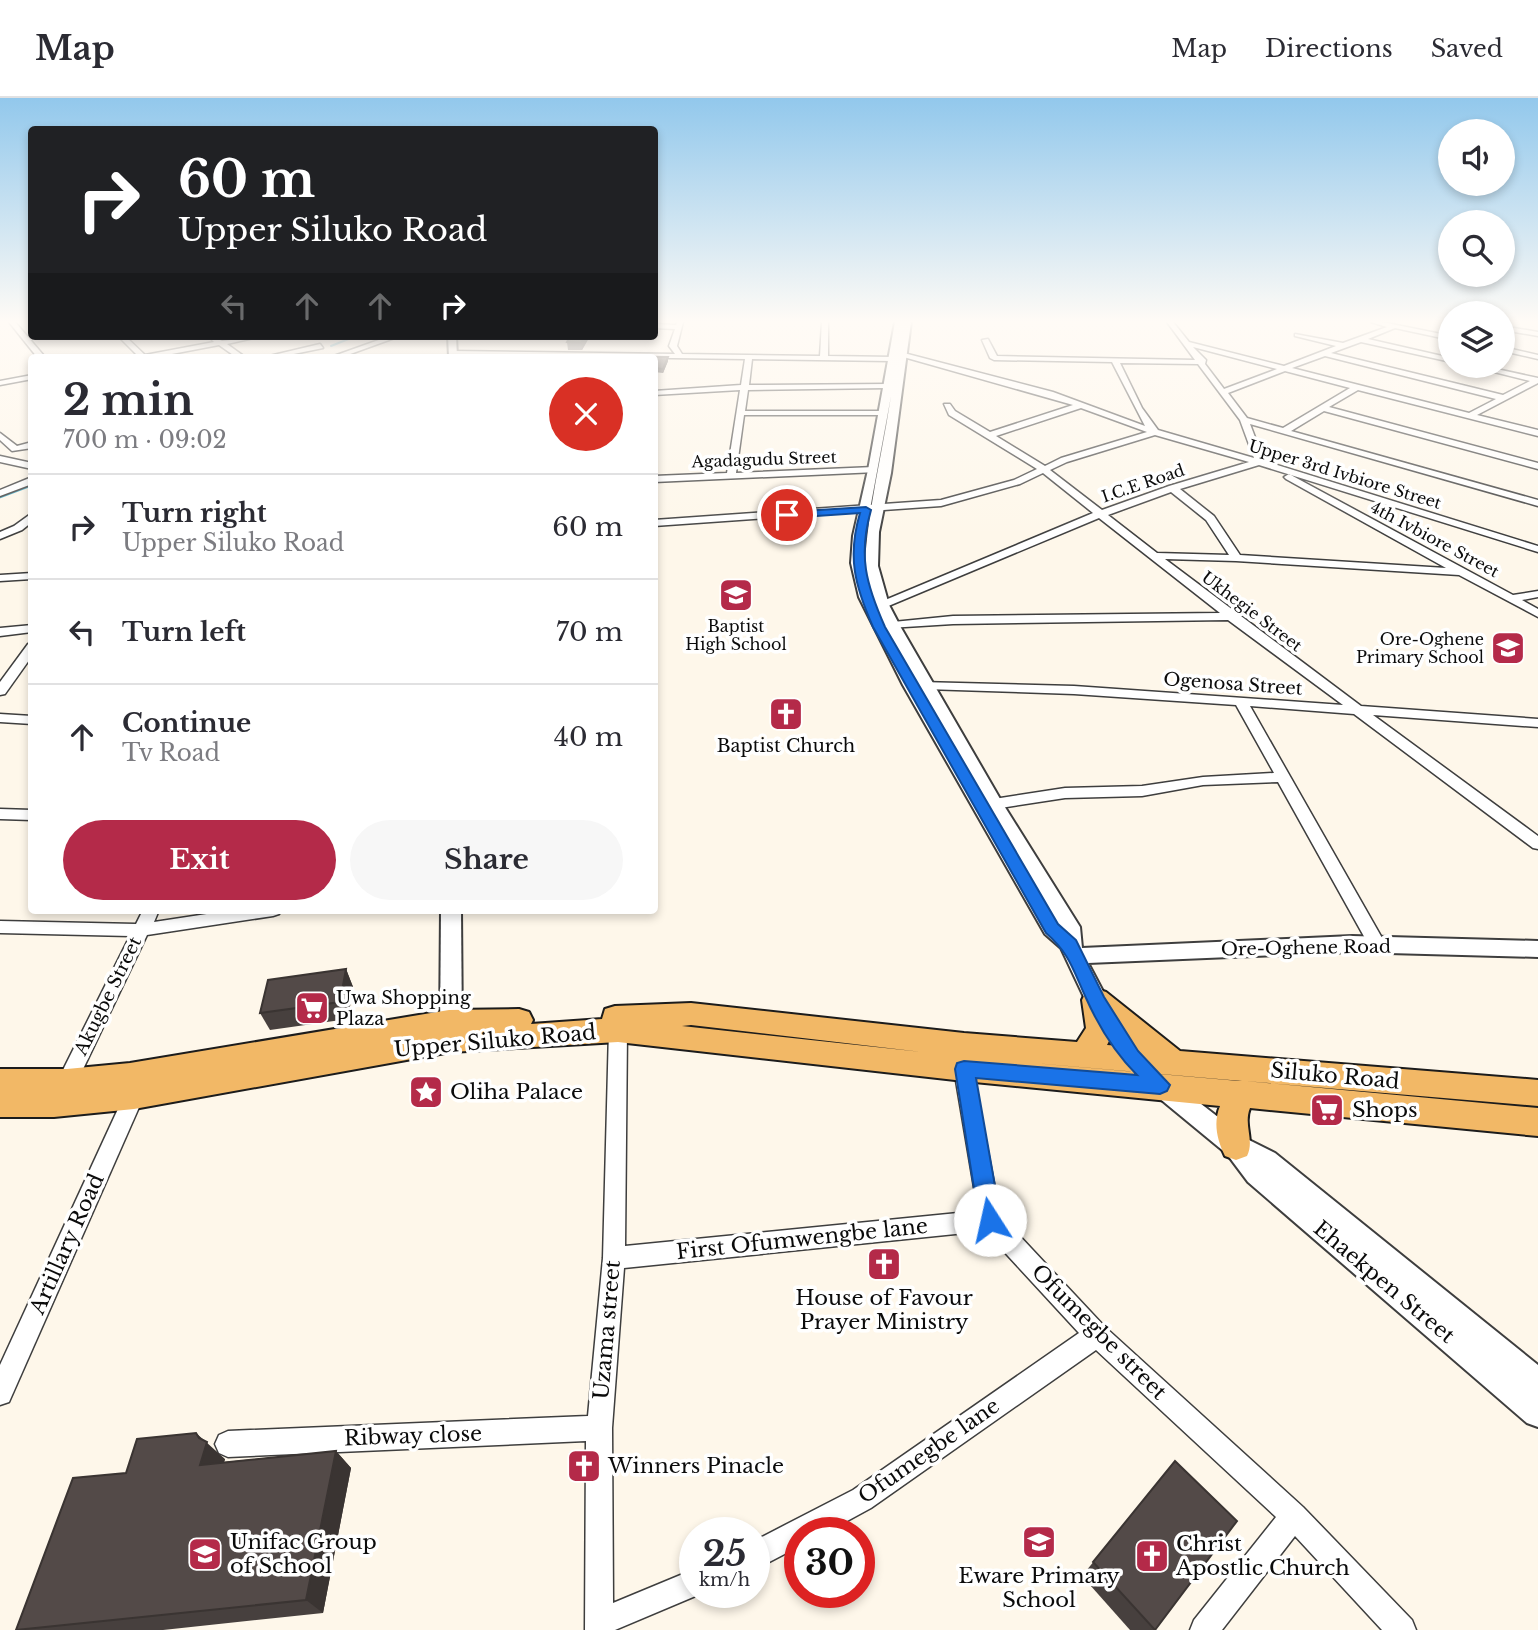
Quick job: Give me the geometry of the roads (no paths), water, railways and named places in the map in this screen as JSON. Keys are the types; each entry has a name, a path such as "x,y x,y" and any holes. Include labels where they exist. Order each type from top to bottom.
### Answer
{"main road":[{"path":"1085,1055 1101,1029 1096,1000"},
{"path":"1096,1000 1167,1074"},
{"name":"Upper Siluko Road","path":"0,1082 67,1082 450,1031 691,1014 964,1045 1131,1057"},
{"name":"Upper Siluko Road","path":"0,1104 54,1104 134,1096 450,1031 618,1030 964,1069 1167,1074"},
{"name":"Siluko Road","path":"1131,1057 1167,1074 1243,1093 1538,1122"},
{"name":"Siluko Road","path":"1167,1074 1538,1093"},
{"path":"1236,1146 1230,1121 1232,1107 1243,1093"}],"street":[{"path":"731,475 744,393"},
{"path":"886,393 874,470 872,509 871,566 882,605 925,685 1070,927 1072,950"},
{"path":"891,393 872,509 859,536 858,563 866,597 879,627 1052,929 1072,950 1096,1000 1131,1057"},
{"name":"Upper 3rd Ivbiore Street","path":"1044,393 1155,432 1538,549"},
{"path":"658,523 941,503 1017,482 1042,468 1155,432 1144,421 1134,393"},
{"path":"1224,393 1244,419 1260,463"},
{"path":"1284,431 1346,393"},
{"path":"1382,393 1538,433"},
{"path":"1486,393 1504,398"},
{"path":"1469,416 1513,393"},
{"path":"990,435 1082,405"},
{"name":"Ukhegie Street","path":"947,406 952,413 1042,468 1230,616 1538,844"},
{"path":"1322,408 1538,466"},
{"path":"739,413 883,413"},
{"path":"1244,419 1538,503"},
{"path":"0,436 15,449"},
{"path":"0,457 28,446"},
{"path":"0,457 28,465"},
{"name":"I.C.E Road","path":"882,605 1100,514 1172,488 1260,463"},
{"name":"Agadagudu Street","path":"658,479 874,470"},
{"name":"4th Ivbiore Street","path":"1280,470 1298,484 1538,614"},
{"path":"0,493 28,482"},
{"path":"1172,488 1203,508 1215,522 1236,558"},
{"path":"18,528 28,519"},
{"path":"0,536 28,527"},
{"path":"1154,556 1236,558 1464,572"},
{"path":"0,578 28,576"},
{"path":"1512,598 1538,594"},
{"path":"893,626 953,620 1230,616"},
{"path":"0,632 28,628"},
{"path":"0,691 28,652"},
{"name":"Ogenosa Street","path":"925,685 1074,690 1538,723"},
{"path":"1242,704 1377,945"},
{"path":"0,718 28,720"},
{"path":"995,804 1065,793 1142,791 1203,781 1285,777"},
{"path":"0,814 28,815"},
{"name":"Akugbe Street","path":"67,1082 148,914"},
{"path":"0,927 140,930 246,914"},
{"path":"450,1031 451,914"},
{"name":"Ore-Oghene Road","path":"1072,950 1377,945 1538,949"},
{"name":"Uzama street","path":"600,1626 599,1428 614,1258 618,1030"},
{"path":"964,1069 990,1220"},
{"name":"Ehaekpen Street","path":"1167,1074 1236,1146 1257,1174 1538,1412"},
{"name":"Artillary Road","path":"0,1393 7,1360 134,1096"},
{"name":"Ehaekpen Street","path":"1236,1146 1266,1161 1538,1384"},
{"name":"First Ofumwengbe lane","path":"614,1258 990,1220"},
{"name":"Ofumegbe street","path":"990,1220 1097,1335 1294,1516 1402,1630"},
{"name":"Ofumegbe lane","path":"770,1548 862,1499 1097,1335"},
{"name":"Ribway close","path":"228,1444 599,1428"},
{"path":"1204,1630 1294,1516"},
{"path":"600,1626 679,1590"}],"waterway":[{"path":"0,497 28,486"}],"place":[{"name":"Baptist High School","path":"736,595"},
{"name":"Ore-Oghene Primary School","path":"1508,648"},
{"name":"Baptist Church","path":"786,714"},
{"name":"Uwa Shopping Plaza","path":"312,1008"},
{"name":"Oliha Palace","path":"426,1092"},
{"name":"Shops","path":"1327,1110"},
{"name":"House of Favour Prayer Ministry","path":"884,1264"},
{"name":"Winners Pinacle","path":"584,1466"},
{"name":"Eware Primary School","path":"1039,1542"},
{"name":"Unifac Group of School","path":"205,1554"},
{"name":"Christ Apostlic Church","path":"1152,1556"}]}
